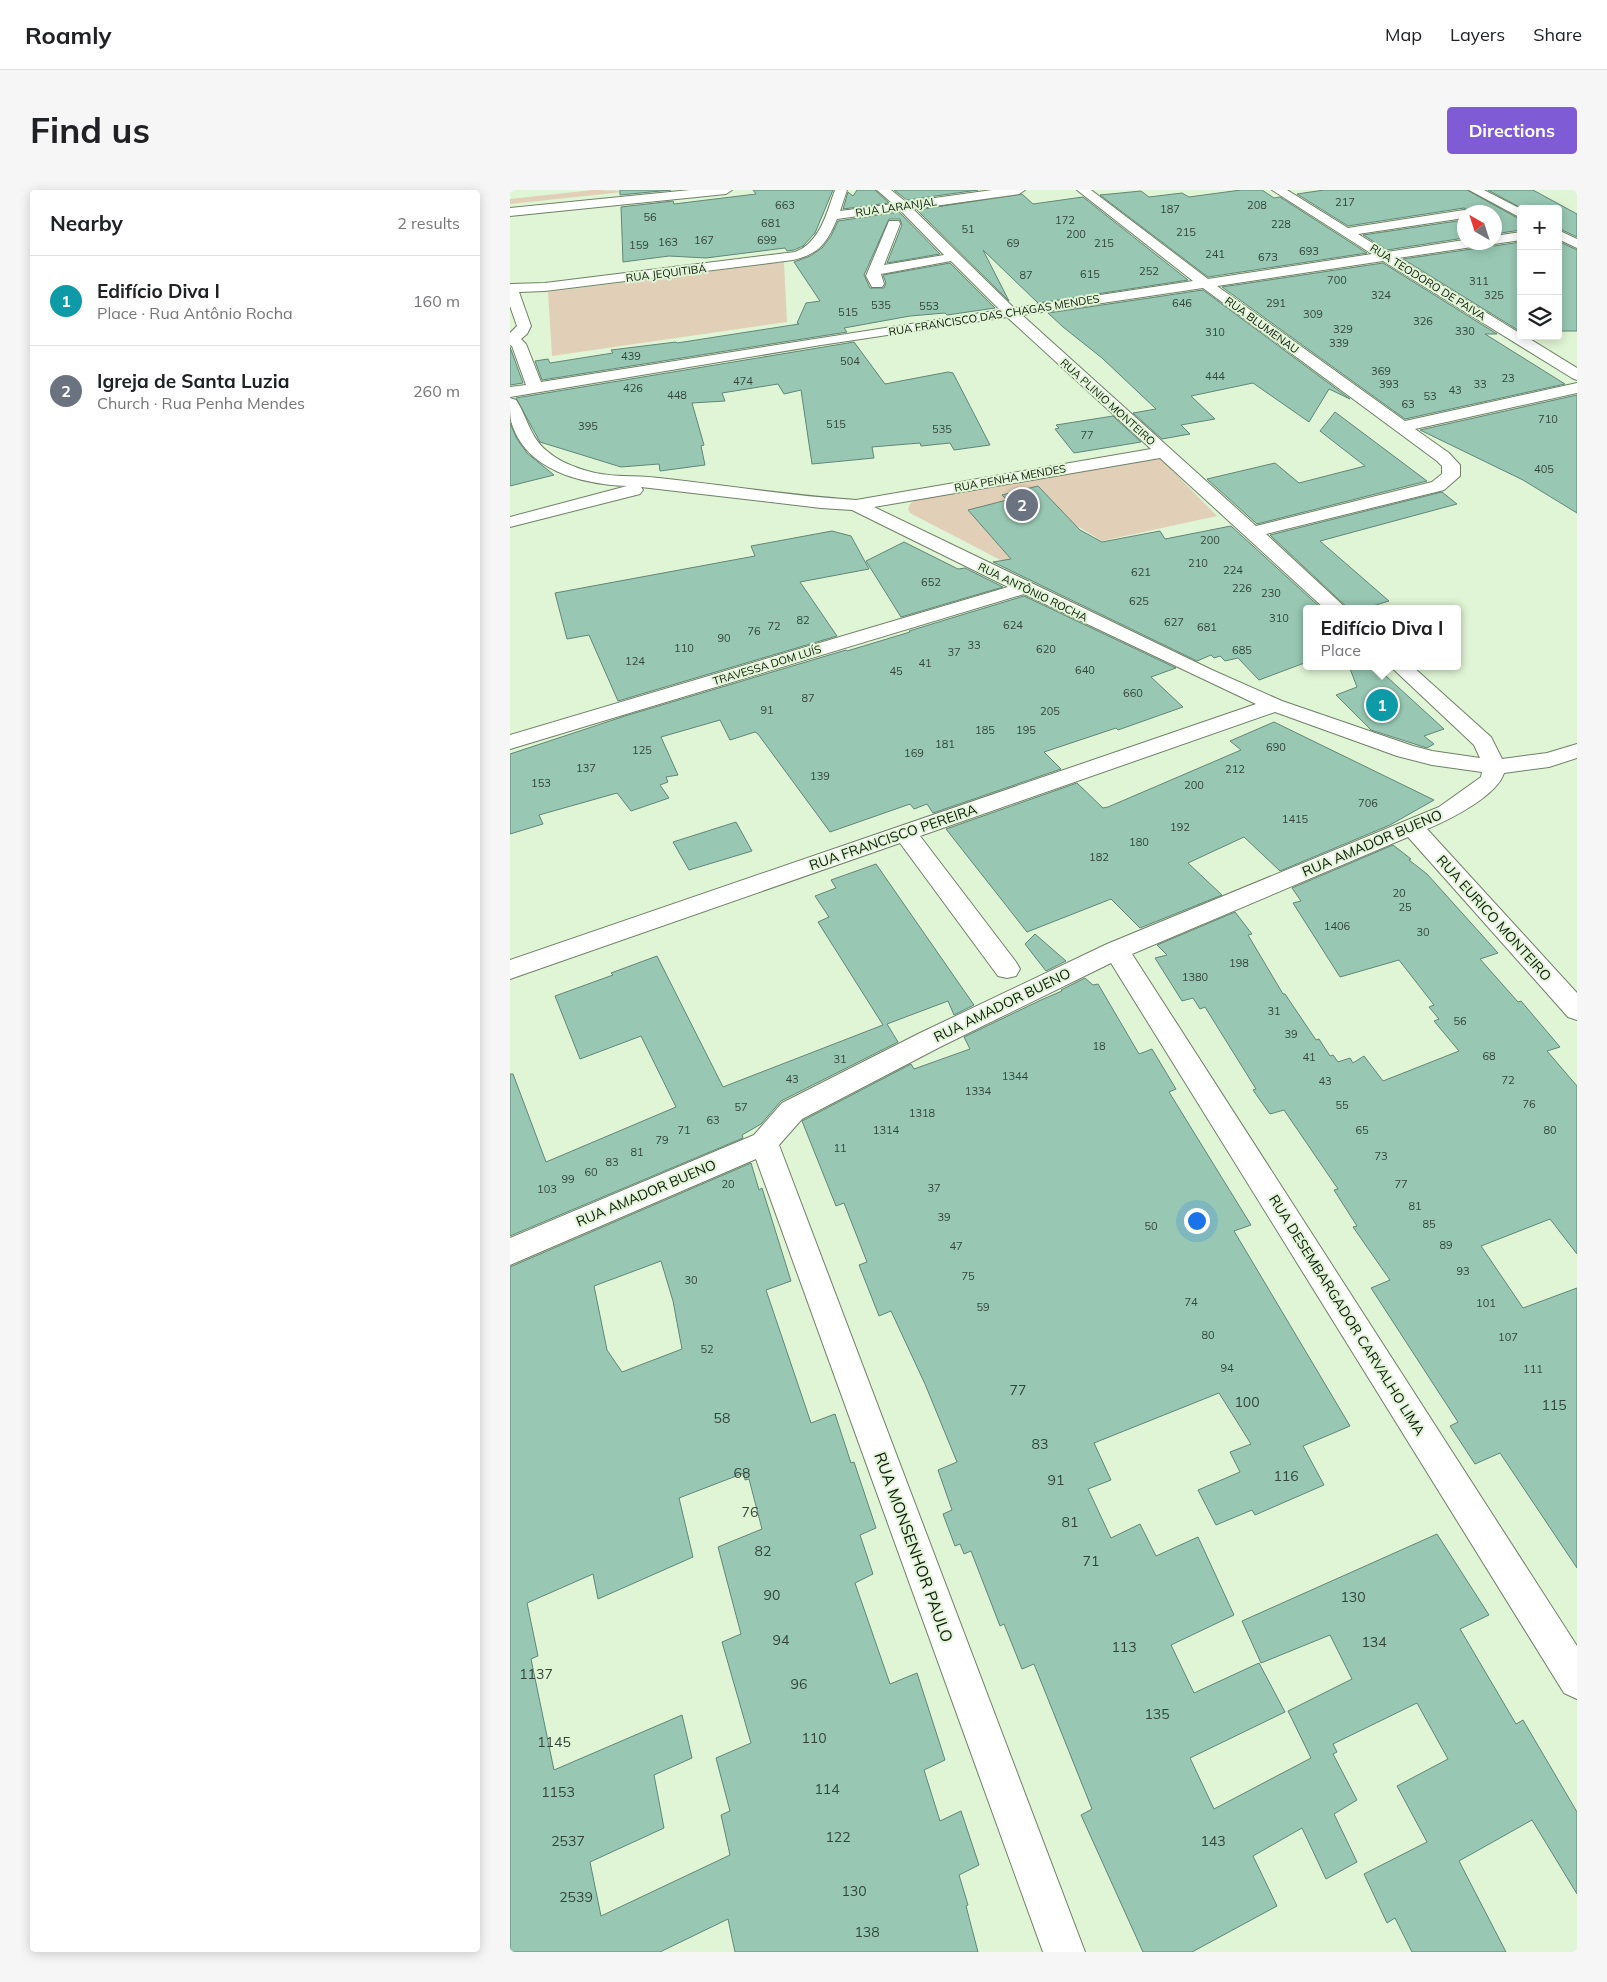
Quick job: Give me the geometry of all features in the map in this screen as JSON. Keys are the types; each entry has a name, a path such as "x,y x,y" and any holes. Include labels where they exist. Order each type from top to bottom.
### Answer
{"street":[{"path":"510,212 726,190"},
{"path":"832,216 841,190"},
{"name":"RUA PLINIO MONTEIRO","path":"882,190 903,206 1010,312 1333,605"},
{"name":"RUA LARANJAL","path":"832,216 1019,190"},
{"name":"RUA BLUMENAU","path":"1082,190 1205,283 1443,457 1451,465 1452,476 1438,486 1253,532"},
{"name":"RUA TEODORO DE PAIVA","path":"1278,190 1577,375"},
{"path":"1475,190 1517,212"},
{"path":"1346,232 1457,215"},
{"name":"RUA JEQUITIBÁ","path":"510,288 546,287 780,259 807,252 818,242 832,216"},
{"path":"880,289 872,276 894,224"},
{"path":"1562,229 1577,226"},
{"path":"1562,236 1577,244"},
{"path":"1502,239 1517,237"},
{"name":"RUA FRANCISCO DAS CHAGAS MENDES","path":"510,392 1010,312 1457,246"},
{"path":"875,271 953,257"},
{"path":"510,288 524,326 523,331 510,338 519,344 535,388"},
{"path":"1401,427 1577,388"},
{"name":"RUA ANTÔNIO ROCHA","path":"510,404 528,443 541,455 559,466 605,480 856,505 1206,674 1275,704 1405,751 1432,758 1495,767 1549,760 1577,751"},
{"name":"RUA PENHA MENDES","path":"856,505 1163,452"},
{"path":"510,522 658,484"},
{"name":"TRAVESSA DOM LUÍS","path":"510,742 1025,588"},
{"path":"1404,670 1483,742 1495,767"},
{"name":"RUA FRANCISCO PEREIRA","path":"510,970 1275,704"},
{"name":"RUA AMADOR BUENO","path":"510,1252 764,1142 792,1111 930,1040 1116,950 1447,812 1491,780 1495,767"},
{"name":"RUA EURICO MONTEIRO","path":"1412,826 1577,1010"},
{"path":"905,833 1007,969"},
{"name":"RUA DESEMBARGADOR CARVALHO LIMA","path":"1116,950 1577,1680"},
{"name":"RUA MONSENHOR PAULO","path":"764,1142 1064,1952"}],"shaded area":[{"path":"593,190 632,191 510,204 510,199"},
{"path":"784,262 787,322 552,356 548,292"},
{"path":"1159,457 1217,516 1102,541 1079,527 1010,565 910,513 908,509 910,504 918,498"}],"building":[{"path":"620,190 671,190 620,195"},
{"path":"753,190 833,190 815,233 803,246 794,250 787,251 785,248 706,258 669,256 623,262 621,207 673,201 674,204 756,194"},
{"path":"857,190 875,190 889,203 843,209 848,192 853,196"},
{"path":"894,190 978,190 907,200"},
{"path":"1241,190 1262,190 1274,198 1280,197 1367,253 1208,277 1100,195 1141,191 1149,197 1182,193 1189,197"},
{"path":"1324,190 1467,190 1494,205 1457,205 1457,209 1348,226 1297,194"},
{"path":"1488,190 1533,190 1560,205 1517,205"},
{"path":"1022,194 1033,204 1083,197 1188,280 1038,303 983,250 1009,301 917,210"},
{"path":"1562,206 1577,214 1577,237 1562,230"},
{"path":"1502,209 1517,218 1517,231 1502,233"},
{"path":"899,212 940,254 887,263 902,225 900,219 889,219 864,275 870,288 884,288 886,283 883,275 950,263 995,308 947,315 945,313 910,316 844,328 847,332 542,380 535,361 548,359 550,363 613,353 611,350 677,343 799,324 797,323 806,303 820,301 794,262 810,256 822,248 831,236 838,221"},
{"path":"1457,221 1457,239 1387,250 1363,235"},
{"path":"1517,243 1517,330 1403,259 1465,250 1502,250 1502,245"},
{"path":"1562,243 1577,250 1577,331 1562,331"},
{"path":"1383,263 1497,334 1485,334 1565,384 1405,419 1222,287"},
{"path":"1203,290 1350,399 1329,389 1309,422 1253,383 1191,396 1215,419 1181,425 1190,434 1162,439 1133,413 1156,409 1102,358 1048,313"},
{"path":"854,342 885,384 948,372 953,373 990,445 954,450 950,443 921,446 920,443 872,447 874,458 812,464 801,390 784,394 778,384 722,393 725,401 692,403 704,445 701,446 705,465 660,471 659,464 621,467 540,442 516,398"},
{"path":"510,347 523,383 510,385"},
{"path":"1577,395 1577,513 1523,480 1420,430"},
{"path":"1335,412 1427,481 1257,524 1207,479 1275,463 1299,483 1365,466 1320,431"},
{"path":"1113,416 1141,442 1074,453 1055,429 1059,428 1056,425"},
{"path":"510,423 517,439 527,453 554,475 510,486"},
{"path":"1038,486 1080,530 1102,542 1160,531 1165,539 1231,526 1318,605 1303,605 1303,664 1259,680 1238,658 1225,661 1220,656 1214,658 1211,655 1197,661 993,562 1011,559 968,510 1007,500 1002,495"},
{"path":"1442,492 1457,504 1320,541 1389,601 1376,605 1345,605 1270,535"},
{"path":"832,531 851,536 869,569 800,582 837,636 618,701 589,635 567,639 555,593 755,556 751,546"},
{"path":"904,542 958,569 965,568 1003,587 901,617 866,561"},
{"path":"1024,596 1176,668 1151,677 1183,707 1118,730 1116,728 1044,752 1061,769 933,813 927,804 914,809 910,804 830,832 758,734 755,732 730,740 720,720 661,737 678,775 666,777 668,782 660,785 669,798 631,811 617,793 539,815 543,824 510,834 510,754 625,716 847,651"},
{"path":"1351,670 1379,670 1444,729 1424,736 1434,744 1427,748 1371,730 1336,695 1357,687"},
{"path":"1274,722 1434,800 1390,825 1280,871 1244,837 1188,863 1222,895 1140,928 1111,899 1027,932 946,829 1077,783 1103,808 1108,807 1241,750 1230,741"},
{"path":"736,822 752,851 689,870 673,842"},
{"path":"1393,845 1427,874 1498,953 1480,959 1518,1002 1521,1001 1560,1047 1547,1051 1577,1086 1577,1254 1550,1219 1481,1246 1523,1308 1577,1288 1577,1568 1500,1453 1475,1464 1450,1426 1458,1422 1371,1288 1390,1280 1353,1227 1357,1226 1334,1190 1338,1189 1284,1110 1270,1114 1253,1090 1256,1089 1205,1007 1200,1009 1193,998 1182,1001 1155,958 1167,955 1157,945 1235,912 1252,934 1248,935 1283,994 1285,994 1316,1040 1319,1039 1330,1056 1333,1055 1338,1062 1350,1058 1353,1063 1364,1056 1383,1081 1459,1051 1434,1021 1439,1019 1429,1007 1434,1005 1399,960 1340,977 1293,903 1301,901 1292,888"},
{"path":"876,864 974,1005 954,1015 948,1001 887,1024 898,1042 781,1101 761,1124 742,1135 743,1138 510,1236 510,1074 513,1074 546,1162 676,1107 641,1036 580,1059 555,996 613,975 611,973 657,956 723,1087 883,1025 818,922 829,917 815,896 836,888 831,880"},
{"path":"1035,934 1066,961 1046,971 1025,944"},
{"path":"1085,978 1093,985 1098,984 1139,1054 1152,1049 1176,1089 1169,1092 1251,1225 1234,1231 1350,1426 1303,1446 1324,1485 1255,1515 1252,1510 1216,1525 1198,1490 1240,1472 1230,1452 1251,1444 1219,1393 1094,1443 1111,1480 1088,1489 1111,1538 1140,1524 1156,1556 1198,1537 1234,1615 1171,1645 1194,1693 1259,1663 1285,1712 1190,1758 1214,1809 1311,1758 1288,1711 1352,1679 1330,1635 1261,1663 1242,1621 1437,1534 1489,1615 1460,1629 1516,1724 1523,1720 1577,1812 1577,1894 1532,1820 1459,1861 1506,1952 1412,1952 1395,1918 1387,1923 1364,1874 1427,1842 1397,1786 1448,1759 1417,1703 1333,1744 1337,1752 1333,1754 1357,1800 1334,1814 1357,1862 1326,1879 1302,1828 1253,1856 1277,1906 1192,1952 1143,1952 1081,1815 1092,1809 1034,1664 1022,1669 1004,1624 1000,1626 971,1551 964,1554 960,1544 955,1546 943,1514 952,1510 938,1470 957,1462 925,1384 891,1311 879,1316 859,1265 867,1262 844,1203 836,1206 802,1121 911,1064 914,1069 970,1049 964,1037 1062,991"},
{"path":"751,1163 759,1190 762,1188 791,1281 766,1290 811,1423 835,1414 851,1463 854,1462 876,1528 860,1535 873,1574 855,1583 890,1684 917,1673 945,1760 924,1770 940,1821 961,1811 979,1865 959,1875 968,1905 966,1906 978,1952 735,1952 728,1919 660,1952 510,1952 510,1267","holes":["661,1261 673,1301 682,1349 622,1372 607,1350 594,1286","744,1473 745,1480 749,1479 762,1529 718,1547 741,1634 722,1642 751,1743 716,1758 730,1811 721,1815 730,1855 601,1916 590,1862 664,1828 654,1775 692,1758 682,1715 554,1770 531,1659 538,1656 527,1603 593,1574 598,1599 693,1557 679,1498"]}],"place":[{"name":"Igreja de Santa Luzia","path":"1022,505"},
{"name":"Edifício Diva I","path":"1382,705"}]}
